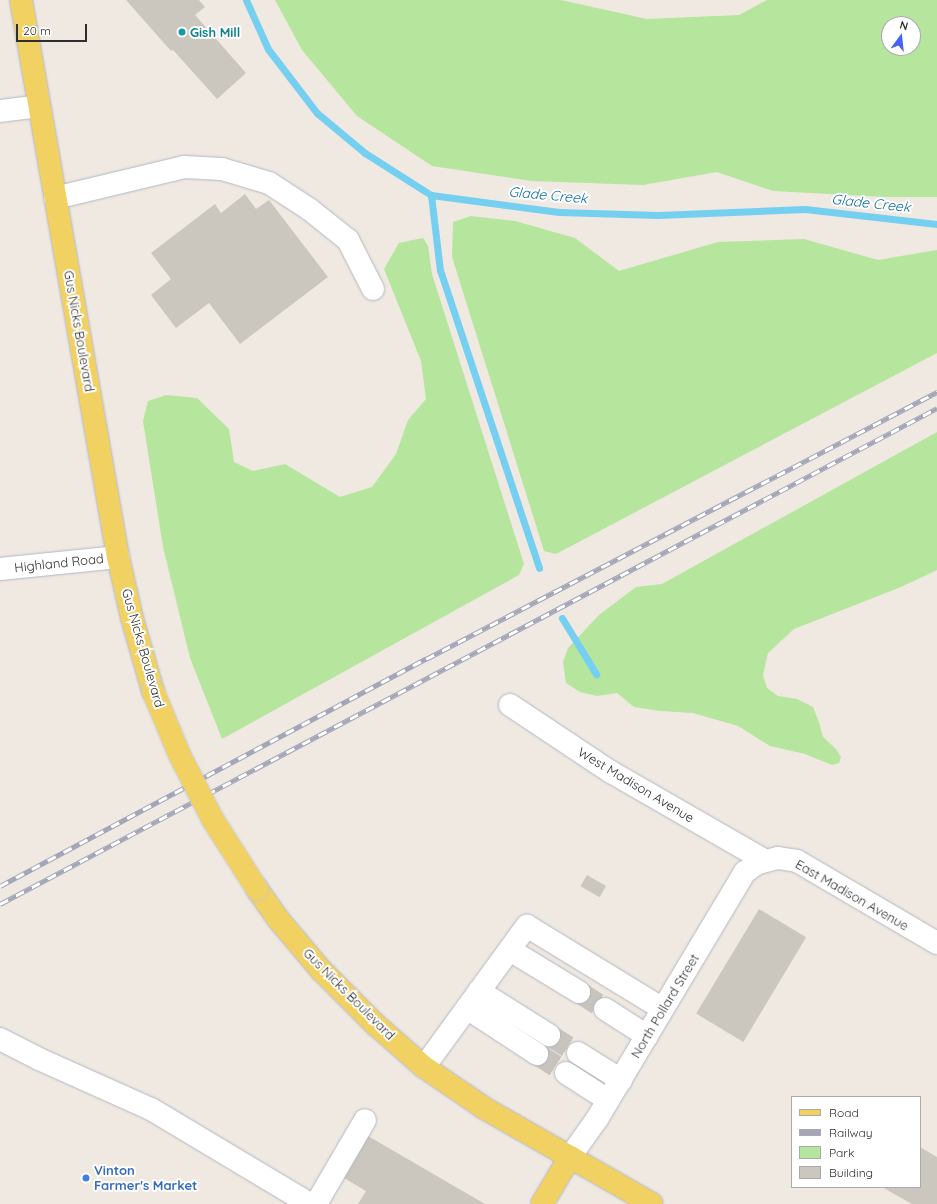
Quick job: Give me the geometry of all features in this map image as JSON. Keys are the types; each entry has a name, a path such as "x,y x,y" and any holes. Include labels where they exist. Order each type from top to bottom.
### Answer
{"main road":[{"name":"Gus Nicks Boulevard","path":"21,0 118,557 132,618 153,691 180,756 209,813 257,889 278,919 321,970 376,1025 424,1067 484,1108 652,1204"},
{"path":"542,1204 570,1157"}],"street":[{"path":"0,111 39,106"},
{"path":"55,198 184,167 222,168 269,183 315,214 348,240 373,289"},
{"name":"Highland Road","path":"0,569 118,557"},
{"name":"West Madison Avenue","path":"510,705 610,772 764,860"},
{"name":"East Madison Avenue","path":"764,860 778,858 797,860 937,944"},
{"name":"North Pollard Street","path":"570,1157 621,1080 746,872 764,860"},
{"path":"424,1067 528,926 663,1009"},
{"path":"510,950 579,992"},
{"path":"473,1000 549,1035"},
{"path":"473,1000 537,1054"},
{"path":"605,1009 647,1036"},
{"path":"0,1039 39,1059 151,1109 310,1204"},
{"path":"578,1053 621,1080"},
{"path":"566,1073 608,1100"},
{"path":"316,1204 365,1120"}],"green space":[{"path":"275,0 561,0 647,19 739,15 767,0 937,0 937,197 885,197 773,191 717,172 643,185 532,181 432,166 357,116 302,50"},
{"path":"471,216 515,221 575,238 619,271 718,242 804,239 878,260 937,250 937,353 556,554 544,551 452,257 453,222"},
{"path":"423,238 428,246 432,274 524,564 519,575 222,739 190,658 163,547 143,421 148,401 166,395 197,398 229,429 234,462 253,471 285,464 340,497 372,487 396,454 408,420 426,399 421,361 384,269 399,243"},
{"path":"937,432 937,570 901,587 794,629 768,653 763,675 767,688 778,696 797,699 813,707 823,737 836,749 841,757 839,763 832,765 805,754 770,746 738,726 693,713 660,711 634,707 617,693 597,696 580,692 566,683 563,662 568,648 599,615 636,587 662,584"}],"building":[{"name":"Gish Mill","path":"126,0 199,0 205,7 195,15 246,73 217,99 173,50 171,51"},
{"path":"245,194 256,209 269,200 328,277 240,344 209,303 176,328 151,295 171,279 151,253 215,204 221,213"},
{"path":"587,875 606,886 600,897 580,886"},
{"path":"759,909 806,937 743,1042 696,1014"},
{"path":"368,1136 485,1204 358,1204 366,1191 344,1178"},
{"path":"921,1148 937,1157 937,1204 912,1204 884,1188 921,1188"}],"waterway":[{"name":"Glade Creek","path":"246,0 268,49 317,113 365,153 431,195 559,212 658,215 805,209 937,224"},
{"path":"431,195 440,270 539,568"},
{"path":"562,618 596,674"}],"tunnel":[{"path":"579,992 605,1009"},
{"path":"549,1035 578,1053"},
{"path":"537,1054 566,1073"}],"railway":[{"path":"0,886 426,659 937,392"},
{"path":"0,904 937,408"}],"place":[{"name":"Gish Mill","path":"182,32"},
{"name":"Vinton Farmer's Market","path":"86,1178"}]}
